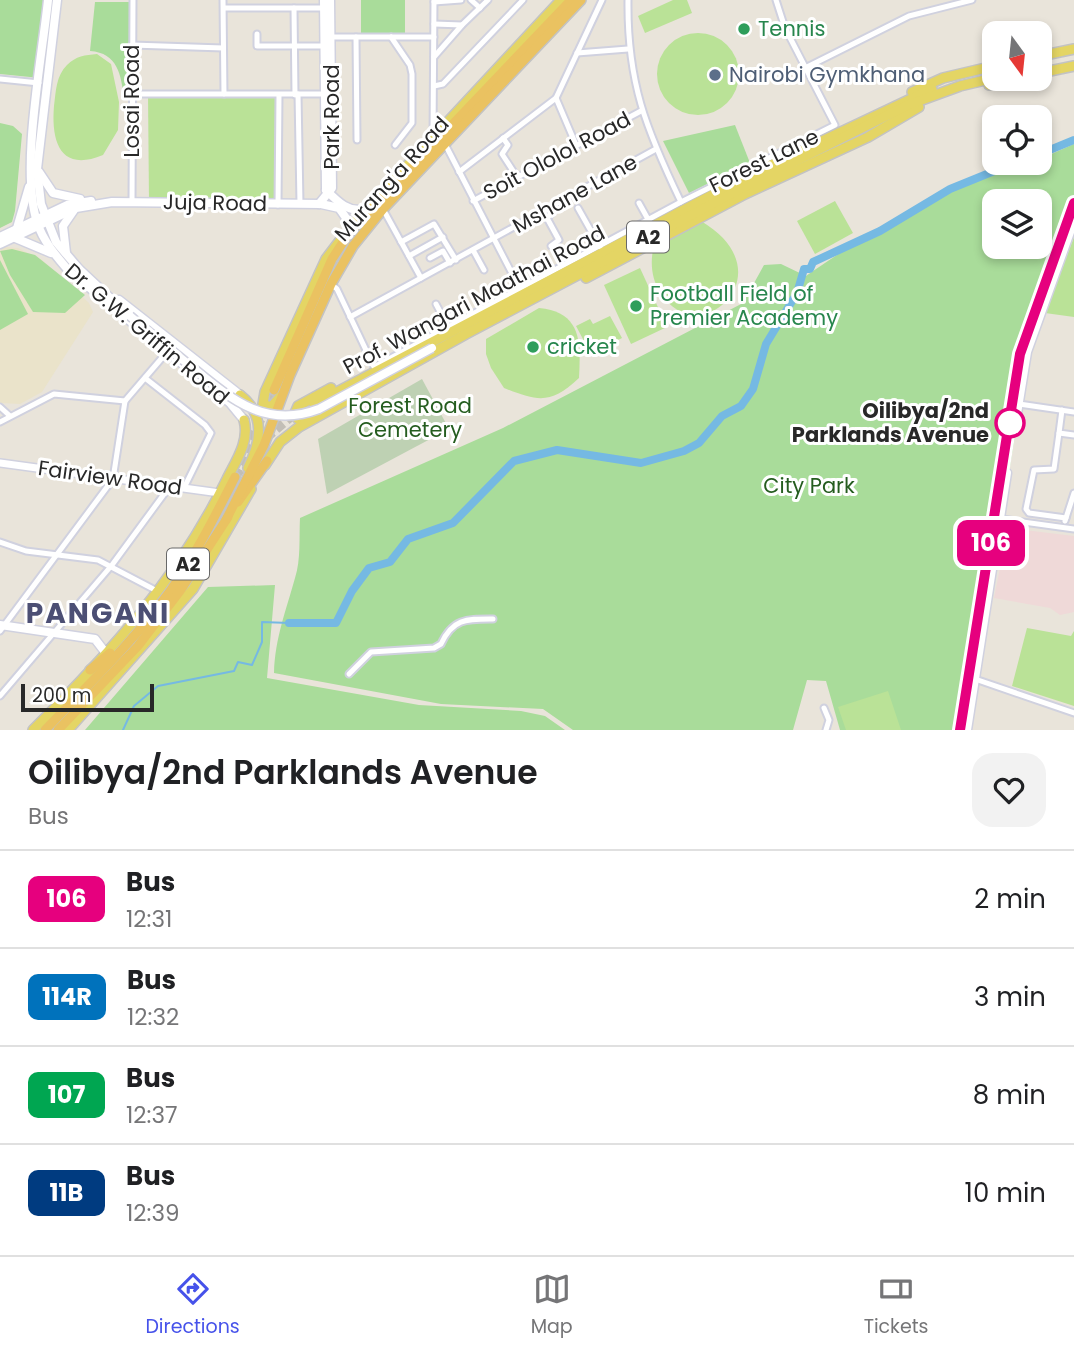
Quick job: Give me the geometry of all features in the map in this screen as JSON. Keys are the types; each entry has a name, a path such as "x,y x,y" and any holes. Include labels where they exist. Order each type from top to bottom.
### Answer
{"highway":[{"name":"Murang'a Road","path":"226,520 264,445 274,392 332,259 346,235 571,0"},
{"name":"Murang'a Road","path":"274,392 353,246 383,209 580,0"},
{"name":"Prof. Wangari Maathai Road","path":"253,481 267,461"},
{"name":"A2","path":"45,730 155,611 191,559 235,478"},
{"name":"Murang'a Road","path":"58,730 138,646 180,591 253,481"},
{"path":"90,670 127,642"},
{"path":"100,697 138,646"}],"main road":[{"name":"Dr. G.W. Griffin Road","path":"48,0 30,184 54,254 230,403 244,420"},
{"name":"Dr. G.W. Griffin Road","path":"57,0 37,169 41,221 94,287 240,395"},
{"name":"Park Road","path":"328,192 332,188 330,0"},
{"name":"Murang'a Road","path":"346,235 364,209 561,0"},
{"name":"Park Road","path":"324,4 328,192 348,208 364,209"},
{"path":"1052,54 1074,49"},
{"path":"1052,60 1074,55"},
{"path":"1052,66 1074,61"},
{"path":"1052,71 1074,66"},
{"path":"900,103 911,92 934,81 982,69"},
{"name":"Prof. Wangari Maathai Road","path":"314,404 750,175 900,103 982,76"},
{"name":"Prof. Wangari Maathai Road","path":"267,461 280,442 313,419 466,334 750,184 893,117 937,90 982,81"},
{"path":"893,117 948,96 982,87"},
{"path":"37,169 54,193 86,201"},
{"path":"30,184 23,216 15,233 54,254"},
{"path":"309,204 328,192"},
{"name":"Juja Road","path":"41,221 67,205 86,201 309,204"},
{"name":"Juja Road","path":"0,237 76,208 112,202"},
{"path":"967,730 1020,354 1074,203"},
{"path":"309,204 339,208 351,225"},
{"path":"67,255 63,226 76,208"},
{"path":"960,730 1020,404 1027,352 1074,221"},
{"name":"Juja Road","path":"0,244 15,233"},
{"name":"Prof. Wangari Maathai Road","path":"94,287 238,404 271,416 302,414 319,409 432,348"},
{"path":"432,348 494,310"},
{"path":"432,348 466,334"},
{"path":"313,419 299,420 296,408 374,367"},
{"path":"230,403 236,403 240,395 254,397 274,392"},
{"name":"Murang'a Road","path":"240,395 251,404 260,432 241,487"},
{"path":"33,730 160,592 195,541 245,440 244,420"},
{"path":"68,730 193,589 267,461"},
{"path":"2,627 95,639 105,652"}],"street":[{"name":"Losai Road","path":"132,202 133,0"},
{"path":"223,0 223,94"},
{"path":"233,0 238,8"},
{"path":"252,0 252,7"},
{"path":"278,0 278,8"},
{"path":"433,138 434,1 461,0"},
{"path":"471,0 480,8"},
{"path":"434,57 488,0"},
{"path":"434,86 449,79 523,0"},
{"path":"459,172 556,98 602,0"},
{"path":"628,0 628,49 641,111 681,202"},
{"path":"776,0 785,28 807,67 909,16 972,0"},
{"path":"224,8 294,8 324,4"},
{"path":"294,8 297,95 309,204"},
{"path":"434,24 462,25"},
{"path":"257,34 257,46 324,46"},
{"path":"331,37 434,37"},
{"path":"356,37 357,140"},
{"path":"391,37 410,65 412,74 413,119 395,145"},
{"path":"132,46 223,48"},
{"path":"577,53 628,49"},
{"name":"Forest Lane","path":"477,312 681,202 835,125 807,67"},
{"path":"0,79 39,83"},
{"path":"133,94 324,94"},
{"path":"278,205 279,95"},
{"path":"556,98 576,145"},
{"name":"Soit Ololol Road","path":"473,201 641,111"},
{"path":"503,138 508,145 502,154 517,177"},
{"path":"445,144 520,289"},
{"name":"Mshane Lane","path":"350,317 656,149"},
{"path":"639,203 649,221"},
{"path":"551,246 559,240 547,218 554,212 552,207"},
{"path":"578,208 600,247"},
{"path":"383,209 421,278"},
{"path":"401,242 435,224 456,260"},
{"path":"409,256 443,237"},
{"path":"473,250 484,270"},
{"path":"430,258 443,251 450,263"},
{"path":"331,284 337,289 374,367"},
{"path":"436,304 448,327"},
{"path":"444,319 459,312 463,318"},
{"name":"Prof. Wangari Maathai Road","path":"374,367 477,312"},
{"path":"2,627 113,479 125,401 167,352"},
{"path":"145,378 205,425 211,433 184,488"},
{"path":"0,422 61,393 125,401"},
{"path":"1020,404 1074,412"},
{"path":"0,407 10,416"},
{"path":"1062,410 1054,470 1033,472 1026,509 1029,513 1066,518"},
{"path":"1059,433 1074,435"},
{"name":"Fairview Road","path":"0,463 220,494"},
{"path":"0,696 112,565 170,486"},
{"path":"1063,527 1074,493"},
{"path":"998,518 1074,529"},
{"path":"0,542 26,551 90,559 112,565 160,592"},
{"path":"349,674 371,652 434,648 441,644 448,629 457,623 493,619"},
{"path":"975,679 1074,713"},
{"path":"824,708 828,716 827,728"}],"shaded area":[{"path":"5,247 18,248 42,260 89,303 93,312 42,392 20,404 0,403 0,250"},
{"path":"1008,528 1074,536 1074,612 1060,615 1050,608 994,598"}],"green space":[{"path":"0,0 48,0 40,78 0,74"},
{"path":"361,0 405,0 405,35 361,35"},
{"path":"673,0 687,0 692,13 645,33 638,16"},
{"path":"95,2 131,2 128,93 124,98 119,74 112,61 107,56 90,51"},
{"path":"690,33 706,33 721,40 732,51 739,66 736,90 727,103 706,115 690,115 675,108 664,97 657,82 657,66 664,51 675,40"},
{"path":"97,54 111,64 119,102 118,130 103,155 77,160 68,157 57,142 53,119 56,89 63,69 70,62 81,56"},
{"path":"148,94 279,95 278,205 149,202"},
{"path":"0,123 13,126 22,134 15,211 12,222 0,228"},
{"path":"735,125 750,163 689,193 663,141"},
{"name":"City Park","path":"1074,144 1074,205 1031,340 966,730 840,730 826,681 807,680 793,730 573,730 543,709 441,704 274,673 279,636 297,571 300,518 503,428 743,303 764,265 781,264 806,276 887,224 986,175 1052,175 1052,154"},
{"name":"Football Field of Premier Academy","path":"835,201 853,233 815,254 797,221"},
{"path":"701,221 726,242 737,263 737,283 728,300 713,311 695,315 676,309 660,292 653,275 652,257 654,245"},
{"path":"1074,237 1074,317 1045,313"},
{"path":"12,249 35,255 85,295 65,313 33,312 10,275 0,251"},
{"path":"0,260 28,314 0,330"},
{"name":"Football Field of Premier Academy","path":"640,268 667,327 631,344 604,285"},
{"name":"cricket","path":"539,308 563,315 571,322 576,331 580,352 579,378 560,392 544,398 527,396 504,388 491,368 486,354 486,339"},
{"path":"610,316 622,338 591,354 576,326 590,319 593,324"},
{"name":"Forest Road Cemetery","path":"422,379 449,429 327,494 318,439"},
{"path":"275,585 267,678 419,705 521,711 545,716 565,730 85,730 208,587"},
{"path":"1027,628 1071,636 1074,631 1074,706 1012,686"},
{"path":"888,691 901,730 846,730 838,707"}],"waterway":[{"path":"1052,149 1074,140"},
{"path":"289,623 336,623 352,591 369,568 390,562 408,539 453,523 514,461 557,450 641,463 684,451 699,443 722,416 741,406 753,389 766,344 797,293 804,269 810,269 813,262 880,231 950,189 984,175"},
{"path":"123,730 134,706 158,686 234,671 238,662 252,665 262,642 262,622 289,623"}],"tunnel":[{"path":"235,477 274,390"},
{"path":"266,438 291,417 314,404"},
{"path":"235,477 252,454"}],"bus line":[{"name":"106","path":"960,730 1020,354 1045,276 1074,203"}],"place":[{"name":"Tennis","path":"744,29"},
{"name":"Nairobi Gymkhana","path":"715,75"},
{"name":"Football Field of Premier Academy","path":"636,306"},
{"name":"cricket","path":"533,347"},
{"name":"Oilibya/2nd Parklands Avenue","path":"1010,423"}],"district":[{"name":"PANGANI","path":"98,613"}]}
